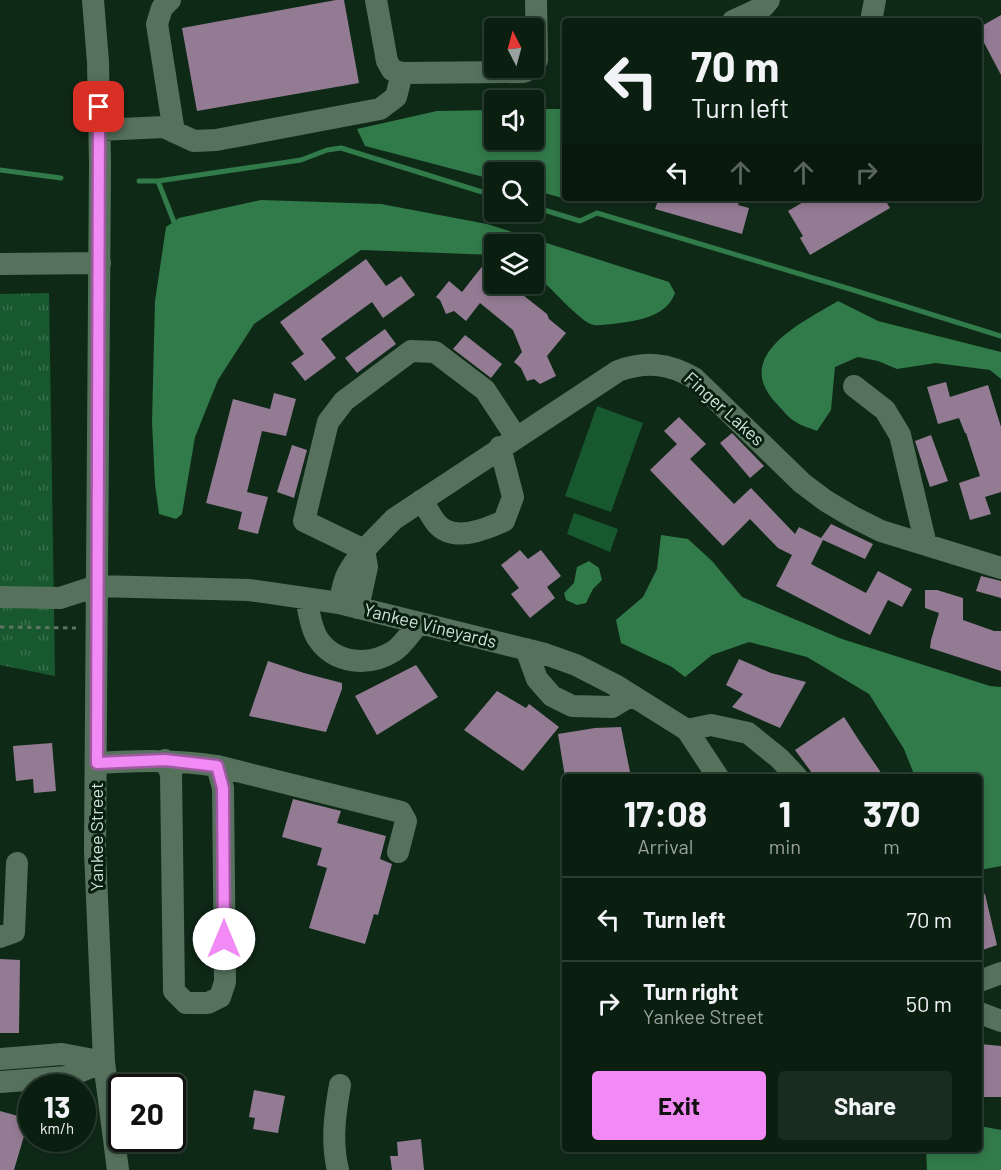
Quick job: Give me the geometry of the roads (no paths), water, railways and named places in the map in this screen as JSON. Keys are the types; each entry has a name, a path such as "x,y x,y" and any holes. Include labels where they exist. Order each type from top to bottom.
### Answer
{"street":[{"name":"Yankee Street","path":"93,0 100,130 95,851 104,1062 118,1170"},
{"path":"170,0 162,8 157,24 174,132"},
{"path":"376,0 387,61 392,70 402,73 484,72"},
{"path":"536,0 536,18"},
{"path":"739,18 763,7 769,0"},
{"path":"872,18 875,0"},
{"path":"100,130 164,127 194,141 216,140 380,109 396,97 402,73"},
{"path":"0,264 100,263"},
{"path":"364,550 304,521 328,423 344,401 411,351 435,352 485,390 508,442 513,497 504,521 480,532 456,533 439,526 422,500"},
{"name":"Finger Lakes","path":"348,606 347,575 364,550 394,519 618,371 641,364 665,365 694,378 802,483 853,517 881,531 1001,568"},
{"path":"854,386 885,410 900,435 926,545"},
{"name":"Yankee Vineyards","path":"0,597 60,598 97,586 249,590 348,606 419,623 576,665 617,686 687,730 716,774"},
{"path":"306,599 316,638 330,653 348,661 372,659 394,651 419,623"},
{"path":"526,650 537,679 552,696 572,706 612,707 630,696"},
{"path":"687,730 711,725 748,733 779,758 794,774"},
{"path":"97,763 165,760 217,766 401,812 406,821 398,852"},
{"path":"165,760 171,774 174,991 186,1003 208,1003 220,997 225,982 223,788 217,766"},
{"path":"0,937 14,932 17,863"},
{"path":"982,980 1001,973"},
{"path":"982,1014 1001,1021"},
{"path":"0,1059 62,1054 104,1062"},
{"path":"0,1082 66,1077 104,1062"},
{"path":"338,1170 334,1139 340,1085"}],"waterway":[{"path":"139,181 158,181 301,160 327,150 341,148 484,193"},
{"path":"0,170 61,178"},
{"path":"158,181 174,222"},
{"path":"544,210 580,221 597,213 1001,336"}]}
